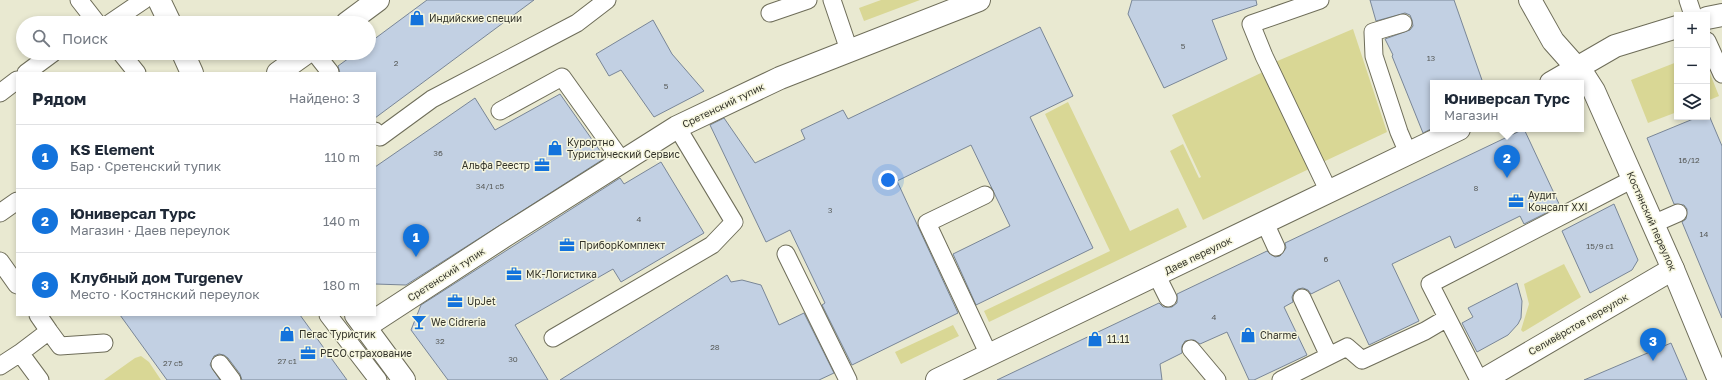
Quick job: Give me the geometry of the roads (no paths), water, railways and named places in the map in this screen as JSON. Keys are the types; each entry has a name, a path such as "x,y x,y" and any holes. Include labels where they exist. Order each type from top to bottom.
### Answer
{"street":[{"path":"159,0 167,16"},
{"path":"356,16 378,0"},
{"name":"Сретенский тупик","path":"376,311 678,127 780,78 979,0"},
{"name":"Костянский переулок","path":"1530,0 1554,42 1576,68 1586,77 1594,91 1673,269 1719,380"},
{"path":"1710,17 1722,15"},
{"path":"1556,80 1615,46 1674,28"},
{"path":"186,60 192,72"},
{"path":"279,72 296,60"},
{"name":"Даев переулок","path":"937,380 1453,132"},
{"name":"Селивёрстов переулок","path":"1483,380 1673,269"},
{"path":"360,321 404,380"}],"lane":[{"path":"79,0 92,16"},
{"path":"120,16 144,0"},
{"path":"376,132 380,137 432,99 577,23 607,0"},
{"path":"770,13 808,0"},
{"path":"832,0 849,50"},
{"path":"1320,0 1252,24 1264,56 1329,192"},
{"path":"1688,0 1692,12"},
{"path":"1403,23 1373,32 1374,56 1399,132 1408,153"},
{"path":"1710,48 1722,74"},
{"path":"27,72 44,60"},
{"path":"127,60 136,72"},
{"path":"321,60 330,72"},
{"path":"500,111 562,77 622,161"},
{"path":"0,93 16,81"},
{"path":"553,338 712,245 734,222 678,127"},
{"path":"1479,380 1430,284 1633,178"},
{"path":"985,195 927,223 989,355"},
{"path":"0,213 16,202"},
{"path":"1653,224 1678,213"},
{"path":"1265,223 1276,247"},
{"path":"786,254 848,380"},
{"path":"0,261 16,284"},
{"path":"1156,274 1168,298"},
{"path":"1302,298 1329,356"},
{"path":"39,316 60,346 104,343"},
{"path":"329,316 378,380"},
{"path":"1281,380 1347,348 1362,360 1425,331 1447,318"},
{"path":"0,366 49,331"},
{"path":"1191,348 1217,380"},
{"path":"20,352 40,380"},
{"path":"220,364 232,380"}],"place":[{"name":"Индийские специи","path":"417,18"},
{"name":"Курортно Туристический Сервис","path":"555,148"},
{"name":"Альфа Реестр","path":"542,165"},
{"name":"Юниверсал Турс","path":"1507,178"},
{"name":"Аудит Консалт XXI","path":"1516,201"},
{"name":"ПриборКомплект","path":"567,245"},
{"name":"KS Element","path":"416,257"},
{"name":"МК-Логистика","path":"514,274"},
{"name":"UpJet","path":"455,301"},
{"name":"We Cidreria","path":"419,322"},
{"name":"Пегас Туристик","path":"287,334"},
{"name":"Charme","path":"1248,335"},
{"name":"11.11","path":"1095,339"},
{"name":"РЕСО страхование","path":"308,353"},
{"name":"Клубный дом Turgenev","path":"1653,361"}]}
